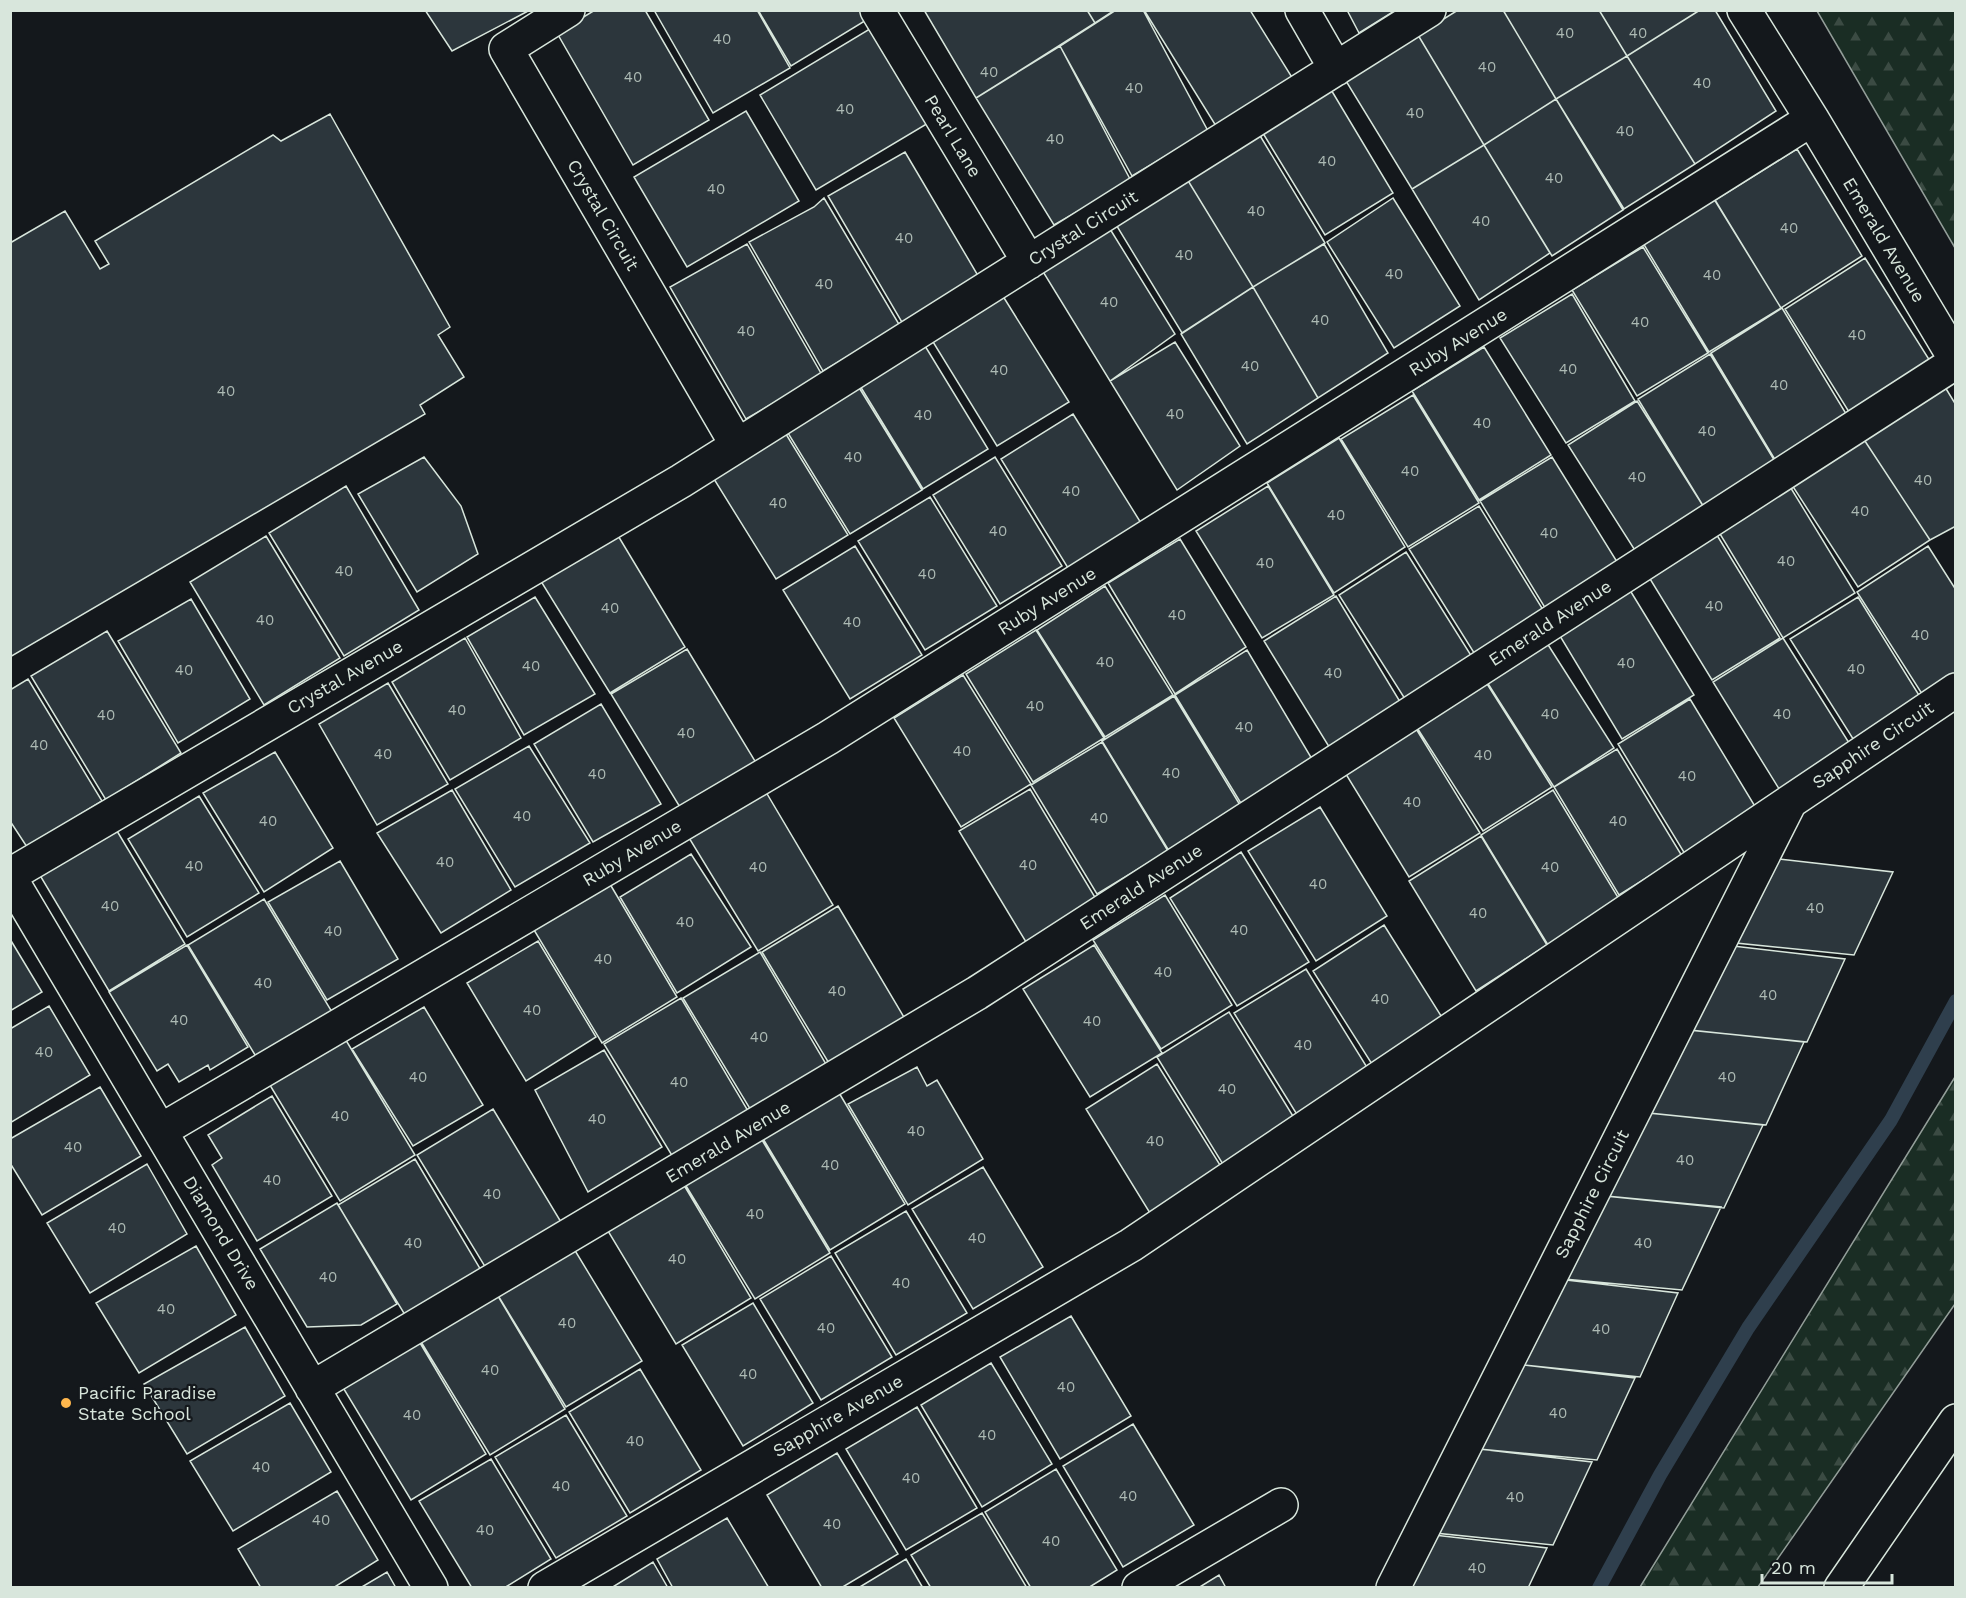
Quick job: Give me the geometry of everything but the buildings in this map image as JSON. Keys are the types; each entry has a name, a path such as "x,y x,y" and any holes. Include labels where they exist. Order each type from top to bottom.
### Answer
{"street":[{"name":"Crystal Circuit","path":"568,10 506,49 737,445"},
{"name":"Pearl Lane","path":"878,10 1029,262"},
{"path":"1302,10 1336,69"},
{"name":"Crystal Circuit","path":"681,481 1429,10"},
{"path":"1744,10 1812,119"},
{"name":"Emerald Avenue","path":"312,1388 976,993 1956,361 1812,119"},
{"name":"Ruby Avenue","path":"160,1131 828,738 1812,119"},
{"name":"Crystal Avenue","path":"10,877 681,481"},
{"name":"Sapphire Circuit","path":"1131,1245 1956,690"},
{"name":"Sapphire Circuit","path":"1393,1587 1791,801"},
{"name":"Diamond Drive","path":"10,877 431,1587"},
{"name":"Sapphire Avenue","path":"545,1587 1131,1245"},
{"path":"1841,1587 1956,1421"},
{"path":"1139,1587 1281,1504"}],"green space":[{"path":"1817,11 1955,11 1955,248"},
{"path":"1955,1077 1955,1304 1758,1587 1640,1587"}],"waterway":[{"path":"1599,1588 1660,1475 1748,1328 1891,1120 1956,1001"}],"place":[{"name":"Pacific Paradise State School","path":"66,1403"}]}
